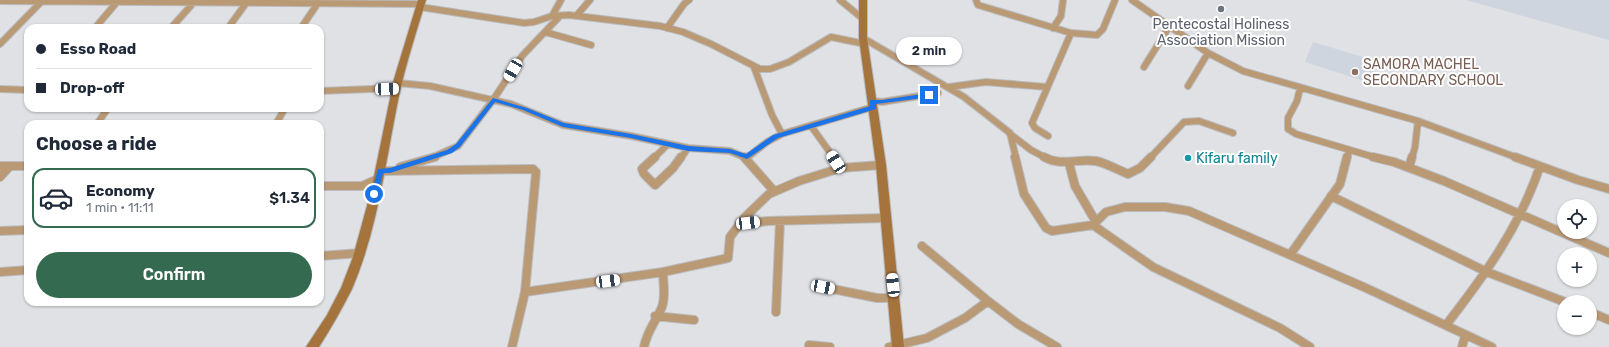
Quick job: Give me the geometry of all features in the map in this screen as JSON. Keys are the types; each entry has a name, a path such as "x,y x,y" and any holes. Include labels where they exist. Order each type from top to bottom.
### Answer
{"street":[{"path":"552,16 561,0"},
{"path":"577,15 590,0"},
{"path":"667,28 684,4 689,0"},
{"path":"840,0 863,19"},
{"path":"863,0 864,41 881,165 894,298 895,346 927,338 965,318 988,301"},
{"path":"976,0 978,5 1053,28 1071,33 1100,35 1115,0"},
{"path":"1053,28 1061,16 1063,0"},
{"path":"1132,0 1208,53 1243,71 1418,121 1540,166 1609,189"},
{"path":"0,1 256,1 421,4 524,23 534,22 552,16 577,15 667,28 683,32 711,44 754,67 766,69 786,63 801,56 831,36 864,41 949,88 964,97 1031,150 1053,162 1069,163 1077,160 1098,161 1128,174 1140,168 1184,122 1199,121 1234,133"},
{"path":"0,44 42,1"},
{"path":"175,24 195,1"},
{"path":"98,24 113,2"},
{"path":"231,24 247,2"},
{"path":"304,24 318,3"},
{"path":"312,347 332,319 361,253 383,173 397,86 421,4"},
{"path":"324,186 362,186 383,173 438,156 458,146 493,100 522,56 560,16"},
{"path":"1144,67 1169,26"},
{"path":"545,32 592,46"},
{"path":"1048,136 1035,128 1032,123 1041,106 1047,87 1071,33"},
{"path":"1188,86 1208,53"},
{"path":"754,67 772,115 782,134"},
{"path":"949,88 973,82 989,81 1018,82 1047,87"},
{"path":"324,90 430,86 493,100 525,109 563,125 637,137 667,145 730,151 744,157 774,191"},
{"path":"1300,88 1297,101 1289,114 1287,123 1288,129 1296,134 1349,151 1409,167 1467,190 1609,253"},
{"path":"0,89 24,90"},
{"path":"744,157 749,156 766,142 782,134 811,126 873,104 938,93"},
{"path":"1409,167 1415,147 1418,121"},
{"path":"811,126 840,168"},
{"path":"1010,133 1024,194 1046,228 1052,231 1094,223 1106,212 1125,208 1165,207 1190,211 1492,347"},
{"path":"667,145 642,169 644,174 656,185 673,168 688,148"},
{"path":"1290,255 1340,184 1349,151"},
{"path":"1069,163 1068,170 1094,223 1132,254 1153,267 1248,312 1310,347"},
{"path":"524,292 622,280 728,258 730,237 739,224 764,197 774,191 799,181 840,168 881,165"},
{"path":"0,166 24,166"},
{"path":"0,177 10,166"},
{"path":"1446,325 1487,272 1530,200 1540,166"},
{"path":"383,173 534,169 536,172 524,292 512,347"},
{"path":"1331,196 1487,272 1557,299"},
{"path":"739,224 780,221 886,218"},
{"path":"776,312 780,221"},
{"path":"0,231 24,230"},
{"path":"922,246 1018,324 1057,347"},
{"path":"324,256 361,253"},
{"path":"0,272 24,270"},
{"path":"644,347 646,334 655,316 661,309 663,272"},
{"path":"823,287 877,298 894,298"},
{"path":"1597,315 1609,320"},
{"path":"655,316 694,320"},
{"path":"1462,347 1465,336"},
{"path":"809,345 830,347"}],"shaded area":[{"path":"1466,0 1609,0 1609,40"},
{"name":"SAMORA MACHEL SECONDARY SCHOOL","path":"1313,42 1376,61 1370,83 1305,62"}],"place":[{"name":"Pentecostal Holiness Association Mission","path":"1221,9"},
{"name":"SAMORA MACHEL SECONDARY SCHOOL","path":"1355,72"},
{"name":"Kifaru family","path":"1188,158"}],"route":[{"path":"374,194 380,171 390,170 438,156 458,146 493,100 511,104 563,125 654,140 667,145 730,151 747,157 776,136 873,107 873,101 882,102 929,95"}]}
